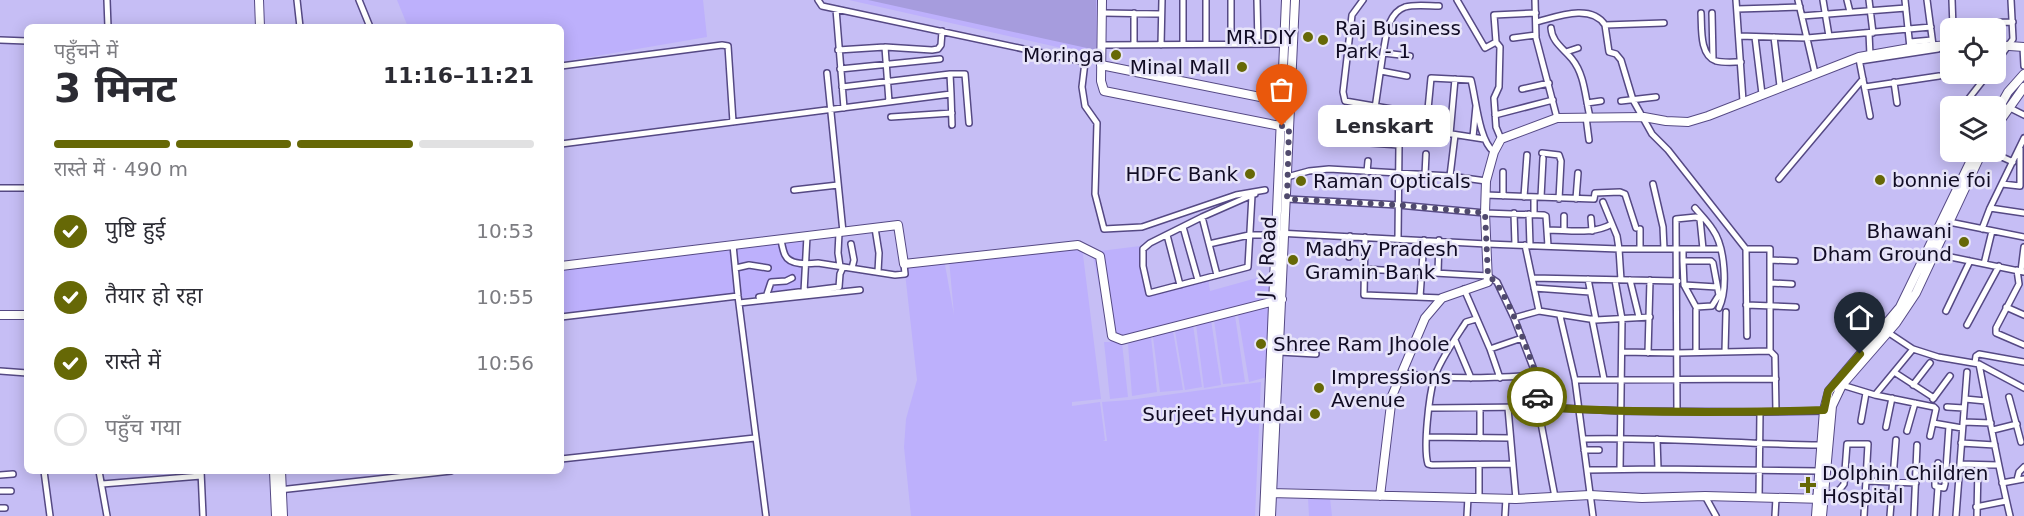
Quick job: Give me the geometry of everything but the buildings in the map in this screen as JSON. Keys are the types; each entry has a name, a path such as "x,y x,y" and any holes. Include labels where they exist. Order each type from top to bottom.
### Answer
{"street":[{"path":"107,0 108,24"},
{"path":"260,0 260,24"},
{"path":"297,0 300,24"},
{"path":"359,0 369,24"},
{"path":"818,0 822,6 1085,62 1082,87 1085,106 1097,123 1095,194 1104,229 1142,227 1195,207 1236,195 1265,190"},
{"path":"1103,0 1103,65"},
{"path":"1103,0 1104,91 1285,127"},
{"path":"1161,45 1162,0"},
{"path":"1183,0 1183,44"},
{"path":"1206,0 1206,44"},
{"path":"1231,0 1231,44"},
{"path":"1257,0 1258,44"},
{"name":"J K Road","path":"1286,0 1289,44"},
{"name":"J K Road","path":"1271,516 1269,494 1278,300 1279,185 1294,0"},
{"path":"1363,0 1352,15 1343,92 1345,101 1403,111"},
{"path":"1457,0 1485,48 1496,42"},
{"path":"1535,0 1536,35 1557,118"},
{"path":"1736,0 1743,101"},
{"path":"1798,0 1815,73"},
{"path":"1823,0 1829,36"},
{"path":"1848,0 1850,12"},
{"path":"1869,0 1870,55"},
{"path":"1905,0 1910,45"},
{"path":"1927,0 1932,43"},
{"path":"1952,0 1953,18"},
{"path":"2006,50 2013,39 2011,0"},
{"path":"1370,143 1389,24 1409,3 1439,6"},
{"path":"1737,9 1800,7"},
{"path":"1802,16 1906,8"},
{"path":"836,9 844,108"},
{"path":"1104,13 1161,14"},
{"path":"1501,140 1496,127 1494,98 1499,87 1500,47 1496,42 1494,15 1536,13"},
{"path":"1536,22 1569,13 1594,15 1605,24 1664,22"},
{"path":"1701,13 1702,45 1713,59 1741,62"},
{"path":"1712,13 1713,59"},
{"path":"1134,14 1134,45"},
{"path":"2006,22 2013,22"},
{"path":"1605,24 1609,52 1616,54 1621,60 1633,100 1652,134 1668,150 1746,249 1747,336"},
{"path":"1739,36 1807,38 1931,27"},
{"path":"1551,28 1554,40 1581,72 1587,103 1589,140"},
{"path":"1920,28 1921,41"},
{"path":"838,50 885,47 938,49 941,45 942,32"},
{"path":"1513,38 1536,35"},
{"path":"1755,37 1762,94"},
{"path":"1774,37 1780,86"},
{"path":"0,40 24,41"},
{"path":"1365,237 1364,295 1442,298 1488,282 1486,181 1494,152 1501,140 1557,118 1644,117 1688,122 1815,73 1870,55 1921,41 1940,44"},
{"path":"1910,45 1932,43"},
{"path":"1104,45 1289,44"},
{"path":"2006,45 2023,47 2024,66"},
{"path":"564,66 728,46 733,122"},
{"path":"885,47 889,102"},
{"path":"1566,52 1578,48"},
{"path":"1859,59 1940,49"},
{"path":"1383,53 1410,56"},
{"path":"840,69 940,59"},
{"path":"1859,59 1870,116"},
{"path":"1103,65 1286,102"},
{"path":"1381,71 1407,76"},
{"path":"564,318 763,298 839,287 842,267 838,253 841,233 827,73"},
{"path":"950,74 952,125"},
{"path":"842,87 965,74 969,123"},
{"path":"2006,96 2024,74"},
{"path":"1865,87 1939,76"},
{"path":"1484,139 1426,130 1431,78 1471,80 1484,139 1489,149 1494,152"},
{"path":"1450,176 1455,79"},
{"path":"1779,179 1863,79"},
{"path":"1894,82 1897,103"},
{"path":"1522,88 1549,84"},
{"path":"1971,96 1980,84"},
{"path":"2006,110 2024,87"},
{"path":"564,144 951,94"},
{"path":"1622,101 1656,97"},
{"path":"1495,115 1553,99"},
{"path":"1473,137 1477,101"},
{"path":"1587,103 1600,101"},
{"path":"2008,107 2024,115"},
{"path":"891,117 952,113"},
{"name":"J K Road","path":"1280,234 1287,199 1285,127"},
{"path":"1982,229 2024,138"},
{"path":"1341,141 1399,145 1398,238"},
{"path":"2002,184 2020,186 2020,147"},
{"path":"1425,175 1426,154"},
{"path":"1524,197 1527,155"},
{"path":"1539,311 1527,245 1531,214 1537,197 1542,155 1559,155 1561,161 1558,199"},
{"path":"2006,159 2013,162"},
{"path":"1367,172 1368,161"},
{"path":"1930,253 1971,162"},
{"path":"1816,516 1822,498 1819,471 1821,444 1828,411 1842,385 1900,307 1949,222 1977,162"},
{"path":"1287,177 1329,169 1450,176 1486,181"},
{"path":"1503,172 1503,196"},
{"path":"1576,199 1578,173"},
{"path":"1653,184 1663,226 1664,249"},
{"path":"794,190 838,185"},
{"path":"1252,195 1248,267 1149,293 1143,266 1143,249 1150,243 1202,217 1252,195 1279,185"},
{"path":"0,188 24,188"},
{"path":"1485,195 1594,199 1595,193 1620,192 1625,194 1638,228 1640,249"},
{"path":"1287,199 1545,215 1548,246"},
{"path":"1603,202 1619,249 1616,290 1622,319 1620,469"},
{"path":"1695,208 1714,231 1724,266 1724,297 1719,308"},
{"path":"1990,208 2024,213"},
{"path":"1514,213 1515,245"},
{"path":"1564,216 1564,230"},
{"path":"1202,217 1217,275"},
{"path":"1683,261 1711,261 1713,263 1719,294 1712,306 1696,307 1684,285 1683,261 1676,219 1696,217 1700,219 1703,249"},
{"path":"1591,218 1592,231"},
{"path":"1949,222 2024,237"},
{"path":"1547,230 1592,231 1602,230 1612,224"},
{"path":"564,266 898,225 905,274 895,275 818,263 806,264 789,261 784,255 781,240"},
{"path":"1663,226 1677,226"},
{"path":"1183,227 1197,280"},
{"path":"875,228 879,253 878,272"},
{"path":"1984,264 1992,231"},
{"path":"1209,244 1250,235 1280,234 1619,249 1719,249"},
{"path":"1167,235 1180,285"},
{"path":"804,293 807,236"},
{"path":"1349,257 1350,236"},
{"path":"1420,297 1424,240"},
{"path":"1438,273 1439,240"},
{"path":"851,244 854,260 852,268"},
{"path":"734,245 766,516"},
{"path":"904,264 1078,245 1100,255 1112,336 1122,340 1278,300"},
{"path":"2024,247 2021,285 2006,307 1996,328 1996,333 2024,345"},
{"path":"1746,249 1770,249 1770,351 1774,356 1776,412"},
{"path":"1677,411 1678,281 1681,250"},
{"path":"1930,253 2021,271"},
{"path":"1770,260 1794,261"},
{"path":"1946,311 1970,261"},
{"path":"736,268 749,265 768,268"},
{"path":"1967,325 1999,266"},
{"path":"1364,269 1488,276 1497,282 1536,375 1538,407 1555,497"},
{"path":"763,298 771,282 792,278"},
{"path":"1532,278 1678,281"},
{"path":"1588,279 1604,379"},
{"path":"1630,280 1639,317"},
{"path":"1648,353 1650,280"},
{"path":"1770,282 1792,284"},
{"path":"1684,285 1718,287"},
{"path":"1534,288 1590,292"},
{"path":"1616,290 1631,288"},
{"path":"1464,289 1500,378"},
{"path":"804,293 860,290"},
{"path":"1380,496 1392,396 1425,318 1442,298"},
{"name":"J K Road","path":"1264,516 1269,494 1279,352 1278,300"},
{"path":"1746,305 1796,307"},
{"path":"2006,307 2024,315"},
{"path":"1696,310 1696,352"},
{"path":"1514,318 1539,311 1594,320 1650,317"},
{"path":"1725,352 1726,312"},
{"path":"0,315 24,315"},
{"path":"1560,315 1575,380 1593,516"},
{"path":"1476,319 1466,322 1434,378 1427,437 1428,464 1513,464"},
{"path":"1885,330 1913,349 1938,357 1977,364 2024,388"},
{"path":"1822,516 1831,388 1885,330"},
{"path":"1490,349 1522,338"},
{"path":"1455,340 1471,378"},
{"path":"1875,395 1913,349"},
{"path":"1622,352 1770,351"},
{"path":"1279,352 1316,354"},
{"path":"2010,516 1976,356 1979,354 2024,362"},
{"path":"1913,385 1930,363"},
{"path":"0,371 24,373"},
{"path":"1894,372 1934,398"},
{"path":"1956,516 1967,372"},
{"path":"1402,373 1434,378 1500,378 1536,375"},
{"path":"1928,405 1950,376"},
{"path":"1575,380 1776,380"},
{"path":"1842,385 1866,393 1934,406 1936,409 1930,436"},
{"path":"1861,422 1866,393"},
{"path":"2009,397 2021,442"},
{"path":"1886,426 1892,398"},
{"path":"1965,399 1986,400"},
{"path":"1907,431 1915,403"},
{"path":"1430,408 1538,407 1622,411 1828,411"},
{"path":"1947,407 1964,408"},
{"path":"1480,408 1480,438"},
{"path":"1508,408 1516,499"},
{"path":"1759,498 1760,412"},
{"path":"1933,423 1949,426 1992,427 2017,424"},
{"path":"1938,488 1944,488 1945,484 1949,426"},
{"path":"1427,437 1510,438"},
{"path":"564,459 755,438"},
{"path":"1583,440 1621,438 1759,444 1821,444"},
{"path":"1657,439 1658,469"},
{"path":"1890,516 1896,440"},
{"path":"1961,443 1995,445"},
{"path":"1269,494 1516,499 1590,495 1642,498 1705,496 1822,498 1841,489 1844,484 1847,444 1868,444 1864,516"},
{"path":"1914,516 1917,445"},
{"path":"1584,450 1599,450"},
{"path":"1936,516 1938,488 1935,486 1935,481 1938,463"},
{"path":"1959,464 1998,465"},
{"path":"1479,465 1479,498"},
{"path":"1977,516 1978,466"},
{"path":"2017,480 2019,472 2024,467"},
{"path":"1587,470 1819,471"},
{"path":"0,475 13,474"},
{"path":"44,474 50,516"},
{"path":"100,474 107,516"},
{"path":"102,484 201,474 203,516"},
{"path":"275,474 283,516"},
{"path":"276,516 281,474"},
{"path":"278,490 424,474"},
{"path":"2002,483 2024,479"},
{"path":"1866,481 1916,483"},
{"path":"0,491 11,491"},
{"path":"1705,496 1716,516"},
{"path":"1467,516 1468,497"},
{"path":"1505,516 1506,498"},
{"path":"1775,516 1776,498"},
{"path":"1976,507 2006,501"}],"shaded area":[{"path":"397,0 703,0 707,37 564,61 564,24 407,24"},
{"path":"849,0 1098,0 1097,56"},
{"path":"868,0 1096,0 1096,50"},
{"path":"807,237 804,291 564,319 564,265"},
{"path":"1140,246 1149,292 1208,278 1210,291 1275,273 1274,300 1115,342 1122,343 1128,397 1110,399 1104,342 1111,342 1092,252"},
{"path":"1082,247 1101,399 1072,402 1072,406 1100,402 1105,440 1103,441 1107,441 1102,402 1261,382 1255,516 911,516 904,447 906,419 917,380 904,264 944,259 954,315 949,259"},
{"path":"1269,307 1267,377 1249,382 1238,315"},
{"path":"1235,316 1245,382 1223,384 1214,320"},
{"path":"1211,320 1221,385 1204,388 1196,324"},
{"path":"1193,325 1202,387 1185,390 1175,331"},
{"path":"1173,331 1183,390 1160,392 1153,337"},
{"path":"1151,337 1157,392 1132,396 1128,344"},
{"path":"1308,498 1330,498 1332,516 1309,516"}],"way so far":[{"path":"1282,126 1289,128 1287,199 1398,205 1485,213 1488,276 1497,282 1514,318 1536,375 1537,397"}],"place":[{"name":"MR.DIY","path":"1308,37"},
{"name":"Raj Business Park - 1","path":"1323,40"},
{"name":"Moringa","path":"1116,55"},
{"name":"Minal Mall","path":"1242,67"},
{"name":"Lenskart","path":"1282,126"},
{"name":"HDFC Bank","path":"1250,174"},
{"name":"bonnie foi","path":"1880,180"},
{"name":"Raman Opticals","path":"1301,181"},
{"name":"Bhawani Dham Ground","path":"1964,242"},
{"name":"Madhy Pradesh Gramin Bank","path":"1293,260"},
{"name":"Shree Ram Jhoole","path":"1261,344"},
{"name":"Impressions Avenue","path":"1319,388"},
{"name":"Surjeet Hyundai","path":"1315,414"},
{"name":"Dolphin Children Hospital","path":"1808,485"}],"route":[{"path":"1537,397 1538,407 1579,410 1760,412 1824,410 1828,391 1860,354"}]}
